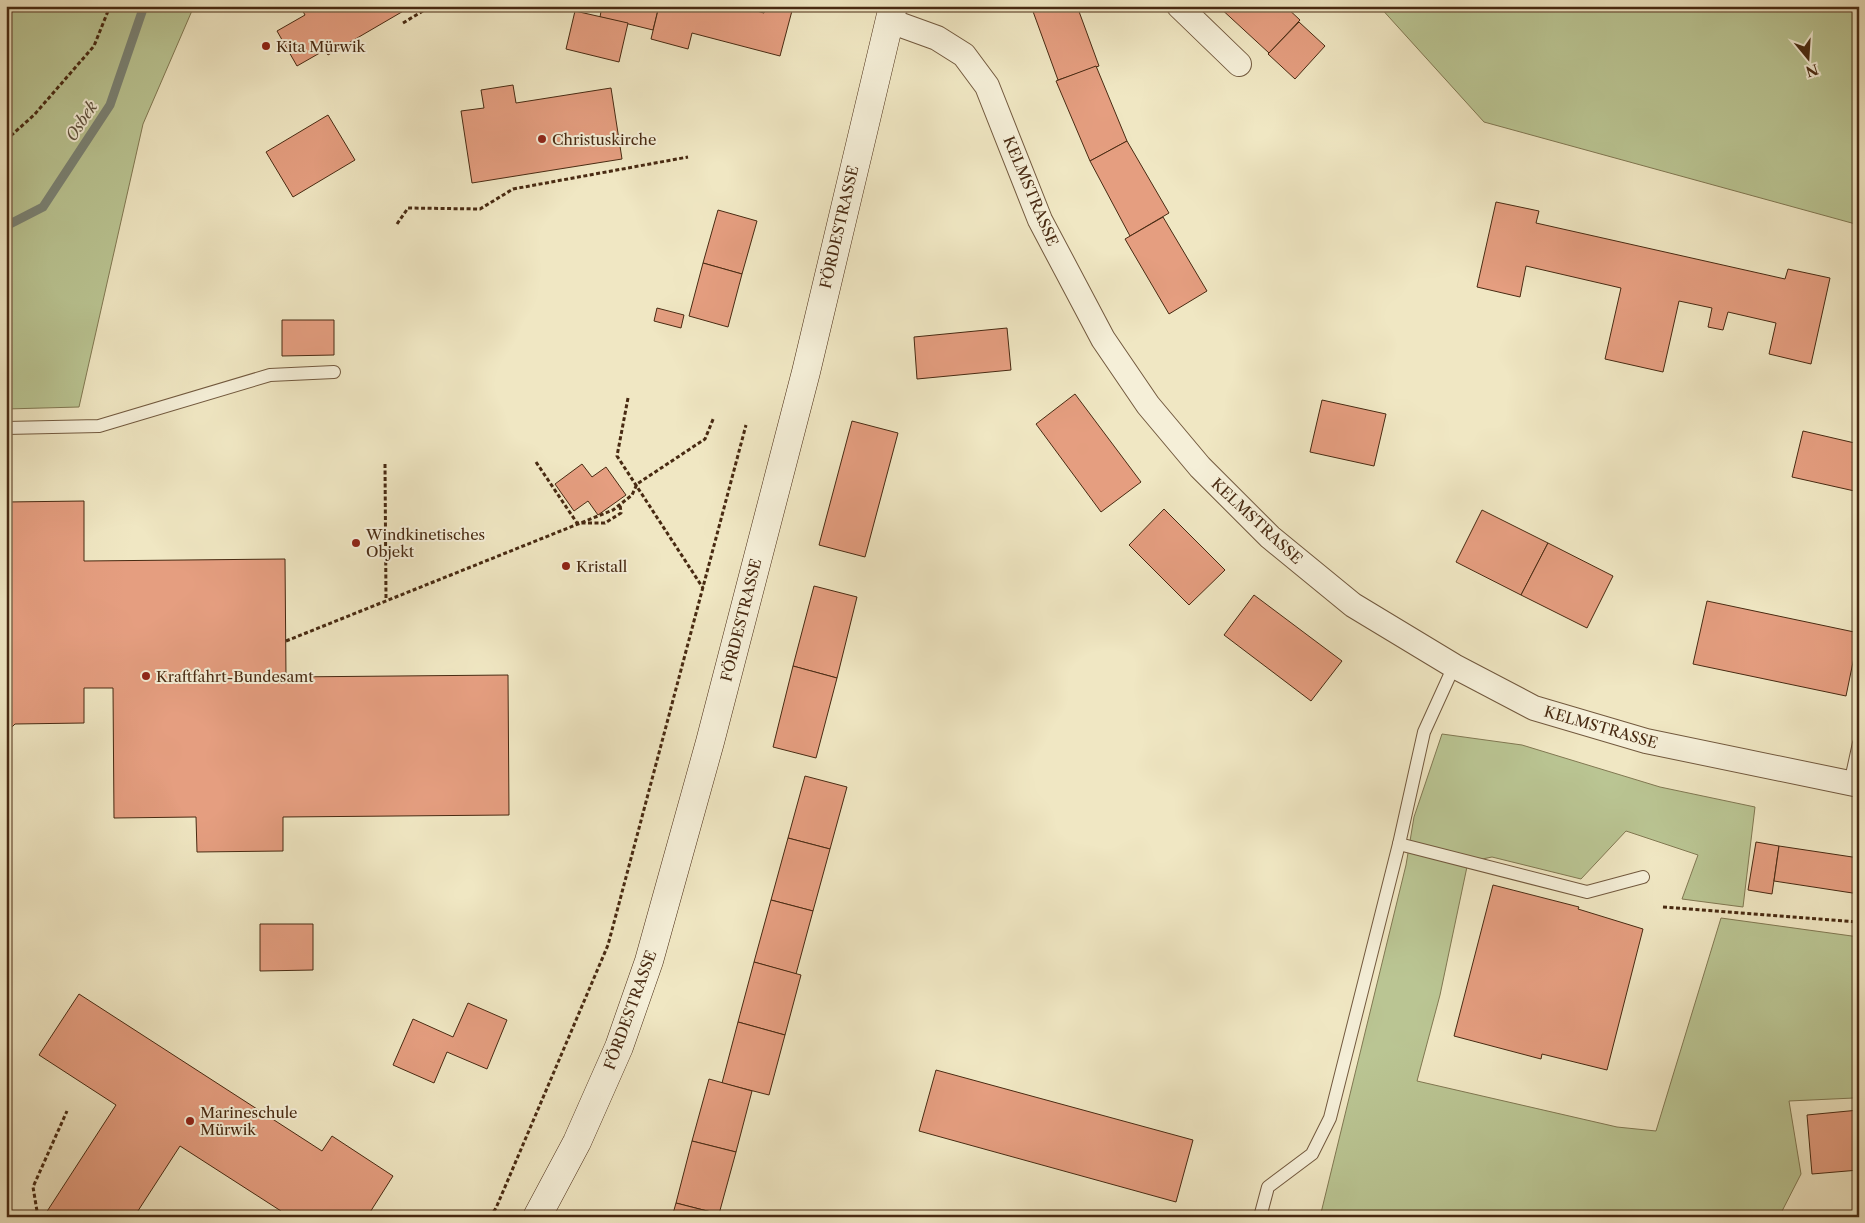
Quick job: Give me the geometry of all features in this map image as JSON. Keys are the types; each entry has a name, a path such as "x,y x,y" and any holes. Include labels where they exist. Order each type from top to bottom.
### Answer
{"main road":[{"name":"FÖRDESTRASSE","path":"537,1217 577,1142 612,1064 649,961 710,742 806,372 891,13"}],"street":[{"path":"1179,6 1239,64"},
{"name":"KELMSTRASSE","path":"891,13 938,38 964,55 987,86 1040,220 1103,339 1148,406 1200,467 1270,537 1353,605 1454,666 1534,708 1646,741 1854,785"}],"lane":[{"path":"6,428 99,426 270,375 334,372"},
{"path":"1260,1217 1268,1186 1312,1154 1330,1118 1400,844 1424,732 1454,666"},
{"path":"1854,785 1859,744"},
{"path":"1400,844 1587,892 1643,877"}],"path":[{"path":"6,140 34,115 94,46 110,6"},
{"path":"403,23 431,6"},
{"path":"397,224 408,208 480,209 514,188 688,157"},
{"path":"628,398 617,456 703,588"},
{"path":"286,642 386,599 613,510 632,495 637,484 705,439 714,417"},
{"path":"490,1217 555,1072 608,945 746,426"},
{"path":"536,462 577,523"},
{"path":"385,464 386,599"},
{"path":"577,523 605,524 621,514 620,504"},
{"path":"1663,907 1859,922"},
{"path":"38,1217 33,1187 67,1111"}],"green space":[{"path":"6,6 194,6 143,124 79,407 6,409"},
{"path":"1379,6 1859,6 1859,225 1484,122"},
{"path":"1442,734 1522,745 1660,787 1755,807 1743,907 1682,899 1698,855 1626,831 1581,879 1492,857 1468,862 1440,995 1417,1081 1617,1127 1656,1131 1721,918 1859,937 1859,1041 1854,1098 1789,1101 1801,1174 1779,1217 1320,1217 1406,865 1414,817"}],"building":[{"path":"300,6 412,6 328,55 325,50 297,66 277,31 305,15"},
{"path":"602,6 659,6 653,30 600,17"},
{"path":"659,6 738,6 764,13 766,6 793,7 780,56 692,33 688,49 651,39"},
{"path":"1031,6 1077,6 1099,66 1058,80"},
{"path":"1218,6 1285,6 1300,20 1269,53"},
{"path":"575,11 628,23 619,62 566,49"},
{"path":"1299,22 1325,46 1295,79 1268,54"},
{"path":"1096,66 1127,141 1090,161 1056,81"},
{"name":"Christuskirche","path":"513,85 516,103 611,88 622,159 472,183 461,111 484,108 481,90"},
{"path":"328,115 355,160 293,197 266,152"},
{"path":"1127,141 1169,213 1130,236 1090,161"},
{"path":"1496,202 1539,211 1536,223 1785,279 1788,269 1830,278 1811,364 1769,354 1776,323 1728,312 1723,330 1708,327 1712,308 1679,301 1663,372 1605,359 1621,288 1526,266 1520,297 1477,287"},
{"path":"718,210 757,221 742,274 703,263"},
{"path":"1163,217 1207,291 1169,314 1125,239"},
{"path":"703,263 742,274 728,327 689,316"},
{"path":"657,308 684,315 681,328 654,321"},
{"path":"282,320 334,320 334,355 282,356"},
{"path":"1007,328 1011,370 917,379 914,337"},
{"path":"1075,394 1141,482 1101,512 1036,424"},
{"path":"1322,400 1386,414 1374,466 1310,452"},
{"path":"852,421 898,433 865,557 819,545"},
{"path":"1803,431 1859,444 1859,492 1792,477"},
{"path":"582,464 592,477 606,467 626,495 598,515 588,501 574,511 555,484"},
{"name":"Kraftfahrt-Bundesamt","path":"84,501 84,561 285,559 286,677 508,675 509,815 283,817 283,851 197,852 196,817 114,818 113,688 84,688 84,723 15,724 6,733 6,502"},
{"path":"1164,509 1225,570 1189,605 1129,545"},
{"path":"1482,510 1548,543 1521,595 1456,562"},
{"path":"1548,543 1613,576 1587,628 1521,595"},
{"path":"814,586 857,597 837,678 793,666"},
{"path":"1254,595 1342,661 1311,701 1224,635"},
{"path":"1707,601 1859,633 1846,696 1693,664"},
{"path":"793,666 837,678 816,758 773,747"},
{"path":"805,776 847,787 830,849 788,838"},
{"path":"788,838 830,849 813,911 771,900"},
{"path":"1756,842 1779,846 1772,894 1748,890"},
{"path":"1779,846 1859,858 1857,873 1859,874 1859,894 1774,881"},
{"path":"1493,885 1579,907 1578,909 1643,929 1607,1070 1542,1054 1541,1059 1454,1036"},
{"path":"771,900 813,911 796,974 754,962"},
{"path":"260,924 313,924 313,970 260,971"},
{"path":"754,962 801,975 785,1035 738,1022"},
{"name":"Marineschule Mürwik","path":"79,994 322,1151 332,1136 393,1176 367,1217 278,1217 281,1211 180,1146 134,1217 44,1216 116,1105 39,1055"},
{"path":"468,1003 507,1020 487,1069 447,1052 434,1083 393,1065 413,1019 453,1037"},
{"path":"738,1022 785,1035 769,1095 722,1083"},
{"path":"936,1070 1193,1140 1176,1202 919,1131"},
{"path":"709,1079 752,1091 736,1152 692,1141"},
{"path":"1859,1110 1859,1170 1812,1174 1807,1115"},
{"path":"692,1141 736,1152 719,1214 676,1203"},
{"path":"676,1203 719,1214 718,1217 672,1217"}],"waterway":[{"name":"Osbek","path":"6,226 43,207 110,105 144,6"}],"place":[{"name":"Kita Mürwik","path":"266,46"},
{"name":"Christuskirche","path":"542,139"},
{"name":"Windkinetisches Objekt","path":"356,543"},
{"name":"Kristall","path":"566,566"},
{"name":"Kraftfahrt-Bundesamt","path":"146,676"},
{"name":"Marineschule Mürwik","path":"190,1121"}]}
